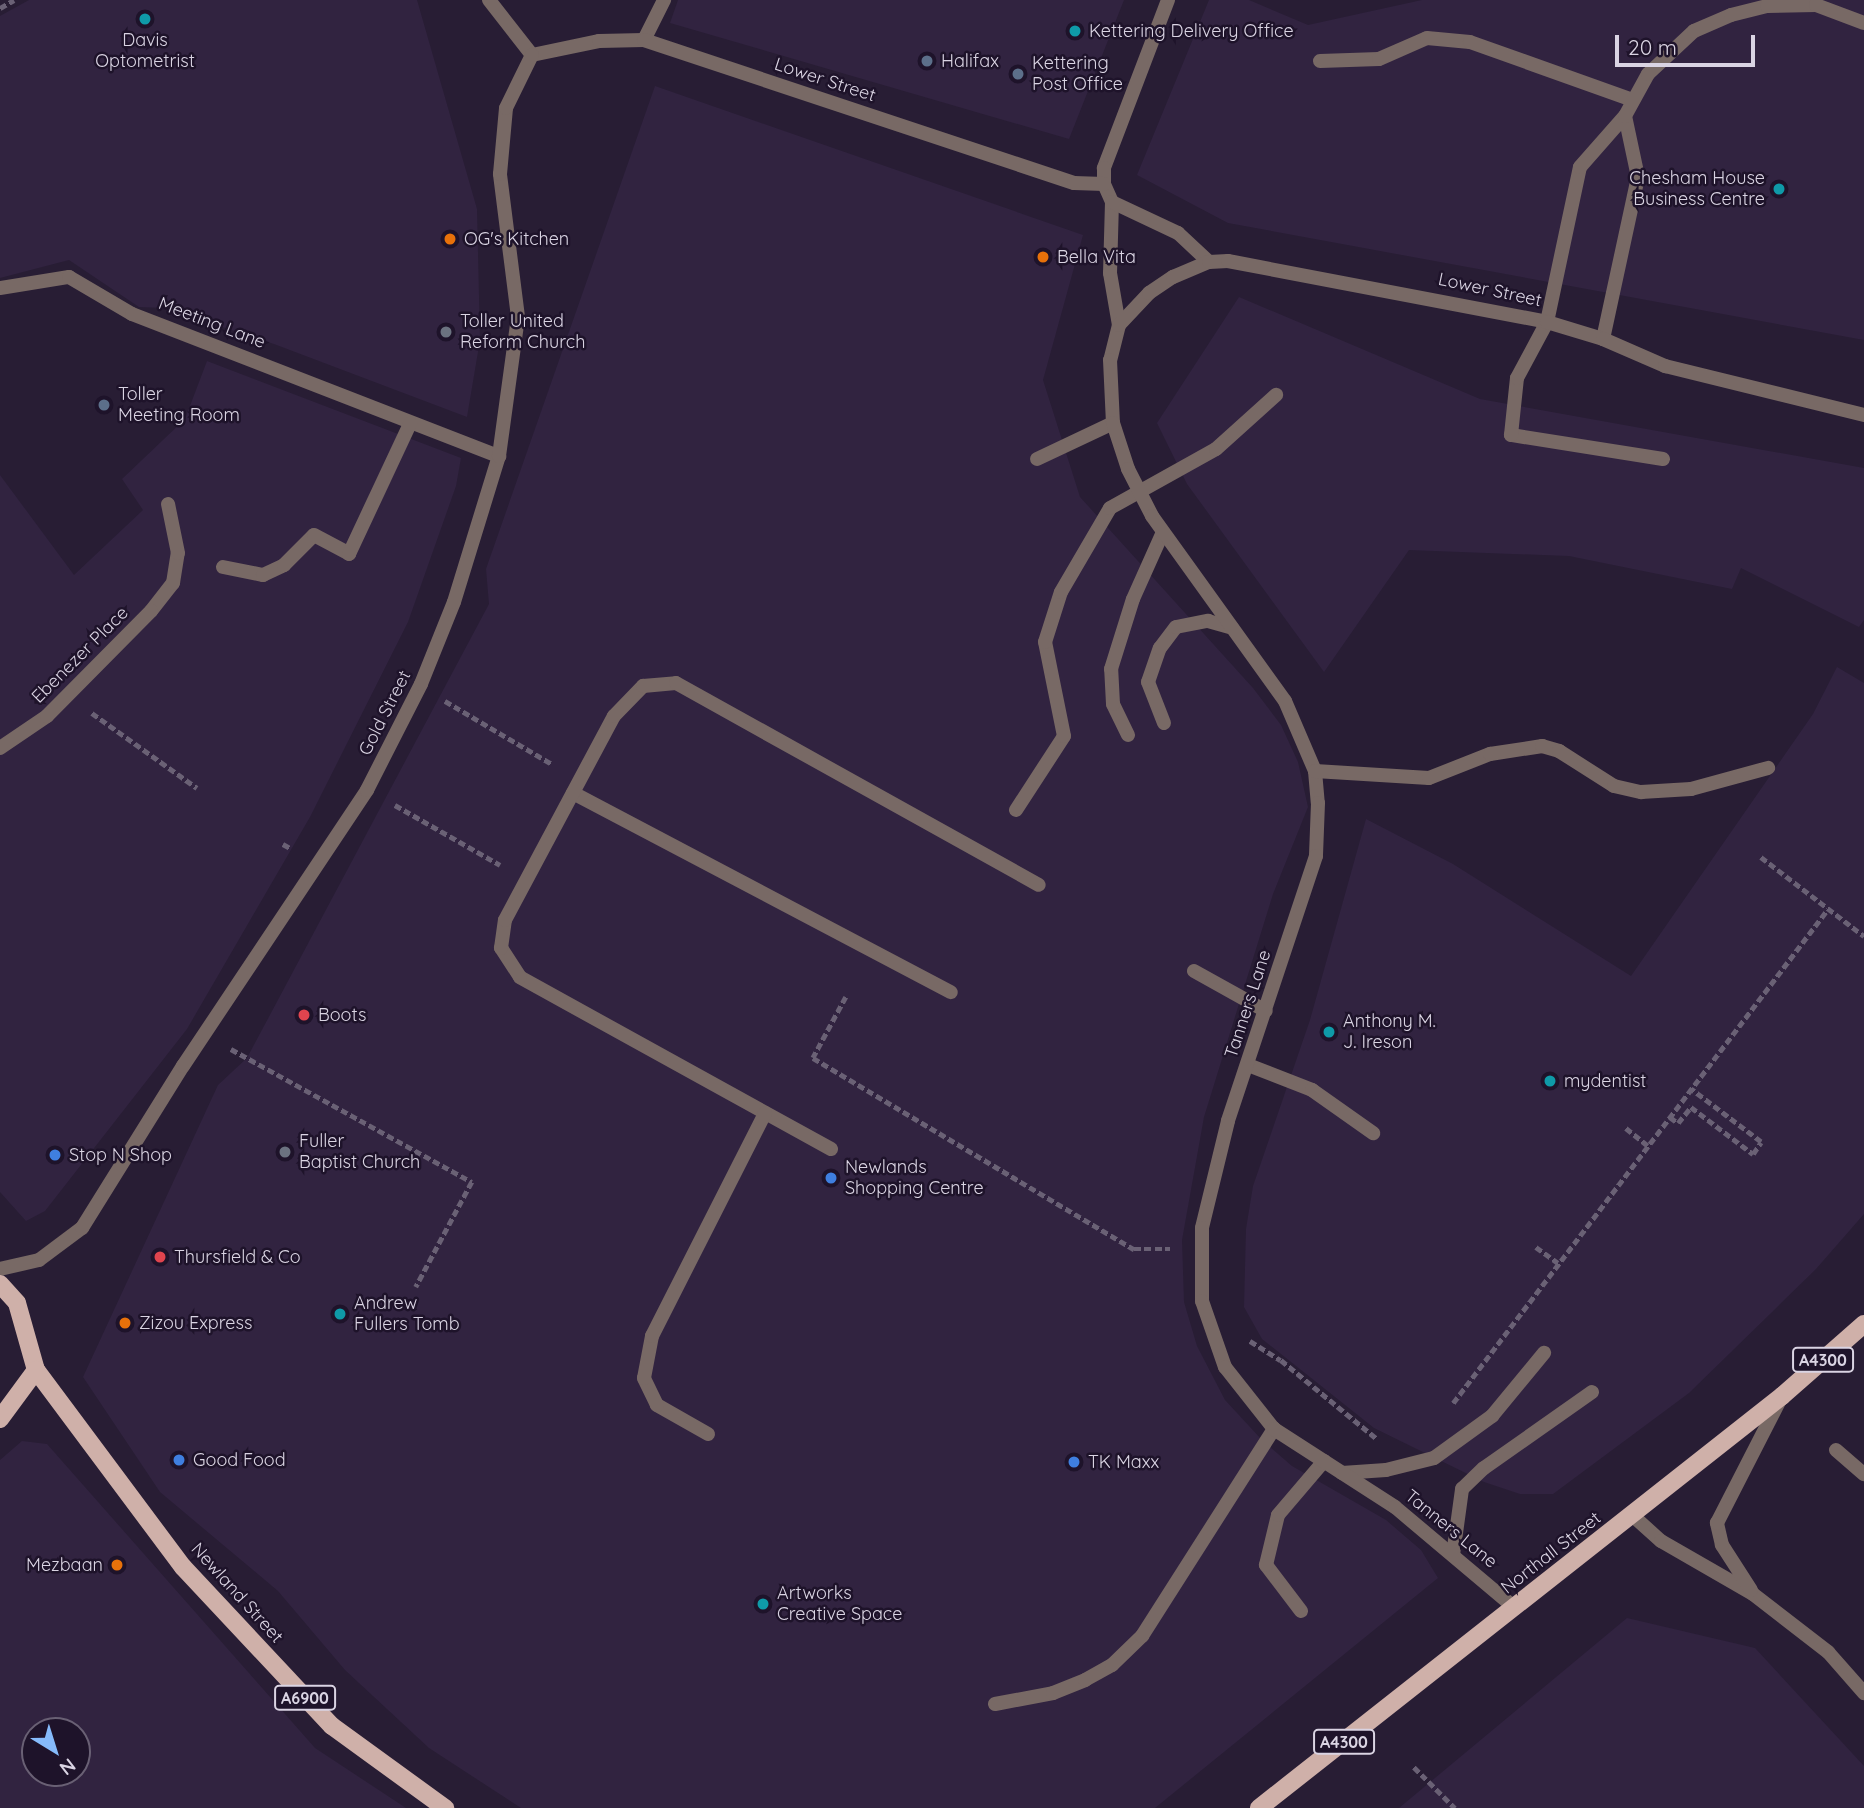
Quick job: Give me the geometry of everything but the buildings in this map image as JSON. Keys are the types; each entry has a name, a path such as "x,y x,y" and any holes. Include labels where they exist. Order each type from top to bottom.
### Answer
{"main road":[{"name":"A6900","path":"0,1284 17,1303 36,1370"},
{"name":"Northall Street","path":"1259,1808 1782,1396 1864,1325"},
{"path":"3,1415 36,1370"},
{"name":"Newland Street","path":"36,1370 183,1567 255,1645 332,1726 445,1808"}],"street":[{"path":"489,0 532,55"},
{"path":"644,40 664,0"},
{"path":"1119,326 1108,232 1112,202 1104,184 1113,143 1168,0"},
{"path":"1663,459 1511,435 1517,378 1547,322 1580,167 1625,116 1633,100 1669,50 1695,31 1731,15 1767,6 1816,5 1864,23"},
{"path":"1320,61 1379,59 1427,38 1471,42 1633,100"},
{"name":"Lower Street","path":"532,55 599,41 644,40 1074,183 1104,184"},
{"name":"Gold Street","path":"0,1269 39,1259 82,1228 206,1033 367,790 421,684 454,602 499,456 518,317 500,174 506,107 532,55"},
{"path":"1603,339 1637,177 1625,116"},
{"path":"1112,202 1178,233 1209,262"},
{"name":"Lower Street","path":"1119,326 1149,293 1173,276 1209,262 1262,265 1547,322 1603,339 1665,366 1864,415"},
{"name":"Meeting Lane","path":"0,288 69,277 132,314 209,341 410,424 499,456"},
{"name":"Tanners Lane","path":"1119,326 1110,360 1113,423 1140,493 1163,532 1285,701 1315,771 1316,856 1228,1121 1202,1228 1202,1301 1225,1367 1274,1429 1395,1507 1516,1608"},
{"path":"1016,810 1065,736 1045,642 1061,592 1110,508 1216,449 1276,395"},
{"path":"1037,459 1113,423"},
{"path":"223,567 263,575 284,565 314,535 349,554 410,424"},
{"name":"Ebenezer Place","path":"0,748 47,716 151,611 173,583 178,553 168,504"},
{"path":"1128,735 1113,704 1111,669 1133,599 1163,532"},
{"path":"1164,723 1148,682 1160,648 1176,627 1208,621 1232,628"},
{"path":"831,1149 520,977 501,948 505,920 614,716 643,686 676,683 1040,885"},
{"path":"1315,771 1429,778 1490,754 1542,746 1559,751 1614,786 1641,792 1690,789 1768,768"},
{"path":"573,793 951,992"},
{"path":"1194,971 1266,1011"},
{"path":"1248,1065 1312,1090 1373,1133"},
{"path":"708,1434 657,1405 644,1378 652,1336 765,1113"},
{"path":"1342,1473 1386,1470 1434,1458 1492,1416 1544,1353"},
{"path":"1453,1555 1462,1489 1484,1468 1592,1392"},
{"path":"1754,1594 1722,1545 1717,1523 1782,1396"},
{"path":"995,1704 1053,1693 1085,1681 1112,1665 1142,1636 1274,1429"},
{"path":"1836,1450 1864,1474"},
{"path":"1301,1611 1266,1565 1278,1515 1324,1461"},
{"path":"1632,1515 1661,1541 1754,1594 1828,1652 1864,1693"}],"path":[{"path":"0,8 14,0"},
{"path":"421,684 560,768"},
{"path":"68,695 197,788"},
{"path":"367,790 504,867"},
{"path":"1761,857 1775,865 1864,936"},
{"path":"1450,1406 1828,909"},
{"path":"846,998 813,1058 1134,1249 1202,1250"},
{"path":"206,1033 472,1182 416,1287"},
{"path":"1670,1117 1678,1123 1691,1107 1752,1154 1761,1142 1691,1089"},
{"path":"1626,1129 1648,1146"},
{"path":"1536,1247 1558,1264"},
{"path":"1242,1336 1281,1360 1376,1438 1389,1438"},
{"path":"1414,1767 1455,1808"}],"shaded area":[{"path":"29,0 417,0 477,209 480,340 467,417 274,344 165,308 139,307 69,260 0,278 0,16"},
{"path":"678,0 1124,0 1069,139 670,23"},
{"path":"1209,0 1249,0 1308,25 1422,0 1864,0 1864,340 1228,223 1137,175"},
{"path":"655,86 1083,235 1043,380 1080,497 1253,688 1281,725 1298,762 1308,807 1273,894 1204,1117 1182,1240 1184,1302 1197,1346 1225,1400 1262,1440 1292,1466 1386,1520 1421,1550 1438,1578 1155,1808 521,1808 429,1748 345,1670 278,1591 160,1492 83,1377 218,1085 247,1058 489,604 486,569"},
{"path":"1239,297 1480,399 1864,468 1864,620 1859,627 1741,568 1732,589 1569,556 1409,550 1324,672 1187,484 1157,423"},
{"path":"207,361 461,458 456,486 408,622 310,817 187,1029 45,1211 26,1221 0,1192 0,475 74,575 143,510 122,479 185,419"},
{"path":"1837,667 1864,683 1864,1214 1816,1269 1689,1393 1553,1494 1520,1494 1484,1482 1374,1428 1262,1339 1244,1307 1246,1229 1253,1186 1310,1020 1366,819 1453,864 1631,976 1813,714"},
{"path":"22,1441 47,1444 315,1748 406,1808 0,1808 0,1460"},
{"path":"1627,1618 1755,1648 1864,1766 1864,1808 1399,1808"}],"place":[{"name":"Davis Optometrist","path":"145,19"},
{"name":"Kettering Delivery Office","path":"1075,31"},
{"name":"Halifax","path":"927,61"},
{"name":"Kettering Post Office","path":"1018,74"},
{"name":"Chesham House Business Centre","path":"1779,189"},
{"name":"OG's Kitchen","path":"450,239"},
{"name":"Bella Vita","path":"1043,257"},
{"name":"Toller United Reform Church","path":"446,332"},
{"name":"Toller Meeting Room","path":"104,405"},
{"name":"Boots","path":"304,1015"},
{"name":"Anthony M. J. Ireson","path":"1329,1032"},
{"name":"mydentist","path":"1550,1081"},
{"name":"Fuller Baptist Church","path":"285,1152"},
{"name":"Stop N Shop","path":"55,1155"},
{"name":"Newlands Shopping Centre","path":"831,1178"},
{"name":"Thursfield & Co","path":"160,1257"},
{"name":"Andrew Fullers Tomb","path":"340,1314"},
{"name":"Zizou Express","path":"125,1323"},
{"name":"Good Food","path":"179,1460"},
{"name":"TK Maxx","path":"1074,1462"},
{"name":"Mezbaan","path":"117,1565"},
{"name":"Artworks Creative Space","path":"763,1604"}]}
